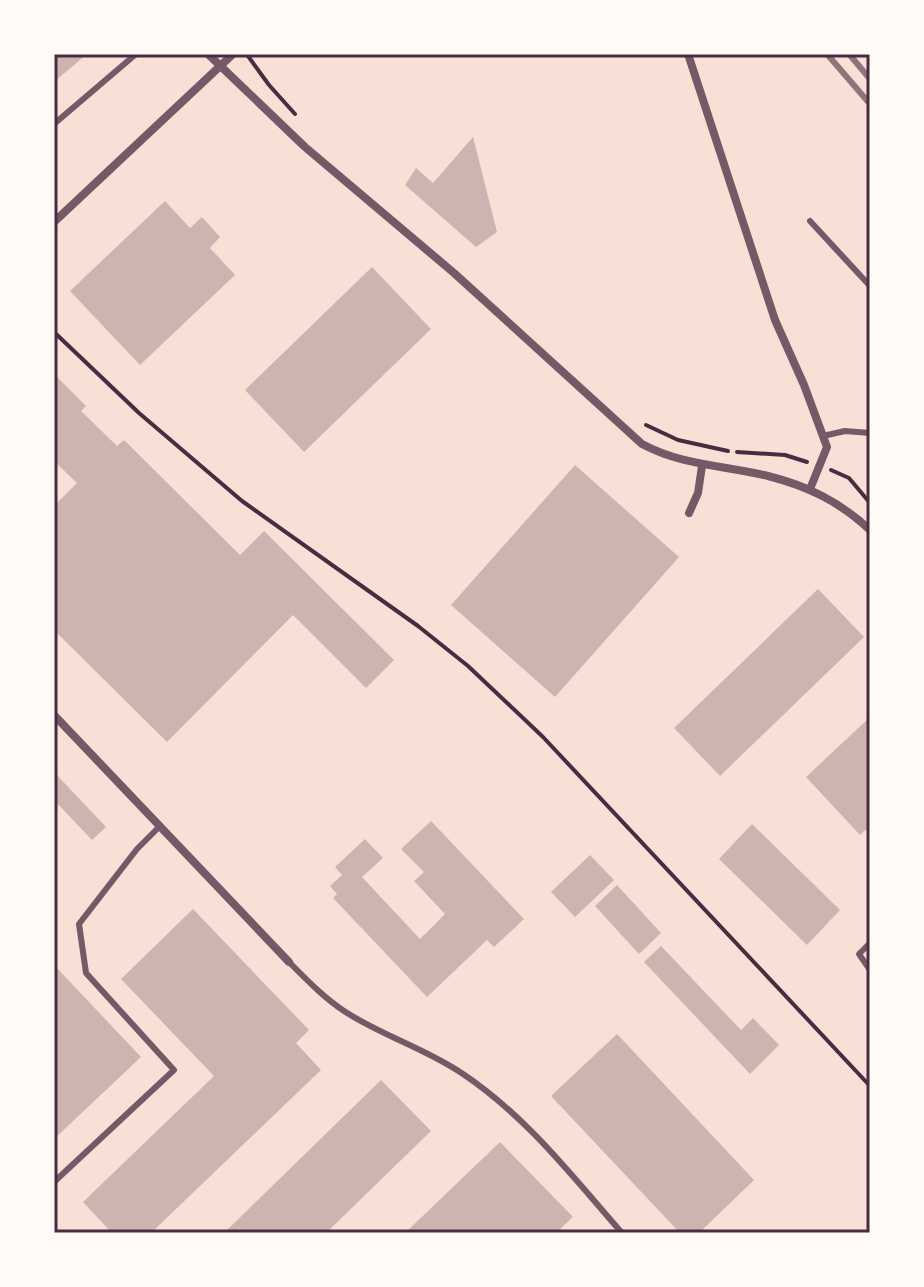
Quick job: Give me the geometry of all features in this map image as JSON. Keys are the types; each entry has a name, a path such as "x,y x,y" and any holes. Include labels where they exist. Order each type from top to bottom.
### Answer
{"street":[{"path":"208,54 305,147 454,273 642,444 675,459 766,475 810,489 838,503 870,530"},
{"path":"54,222 233,54"},
{"path":"688,54 775,320 827,447 810,489"},
{"path":"689,513 698,493 702,466"},
{"path":"54,715 289,962"}],"lane":[{"path":"54,124 136,54"},
{"path":"810,221 870,286"},
{"path":"823,436 845,431 870,433"},
{"path":"54,1182 174,1070 86,973 79,924 137,849 160,826"},
{"path":"870,943 859,954 870,970"},
{"path":"289,962 325,998 347,1013 435,1056 501,1103 526,1124 622,1233"}],"path":[{"path":"247,54 257,66"},
{"path":"54,332 139,413 242,501 418,626 468,666 543,737 870,1086"}],"building":[{"path":"54,54 87,54 54,82"},
{"path":"473,137 497,232 476,247 405,185 416,168 433,183"},
{"path":"165,201 190,228 202,217 220,237 210,248 235,275 140,365 70,291"},
{"path":"372,267 431,329 304,452 245,390"},
{"path":"54,374 86,406 81,411 117,446 124,440 240,555 264,531 394,660 366,688 293,615 167,742 54,630 54,506 77,483 54,461"},
{"path":"575,465 679,557 555,697 451,605"},
{"path":"818,589 864,637 720,776 674,728"},
{"path":"870,717 870,826 860,835 806,777"},
{"path":"54,772 106,827 92,840 54,800"},
{"path":"431,821 524,919 494,947 487,940 427,997 333,898 337,894 330,886 342,875 335,867 365,839 383,858 362,877 420,939 445,914 414,881 424,872 401,849"},
{"path":"752,824 840,910 807,945 719,859"},
{"path":"590,855 614,880 575,917 551,892"},
{"path":"617,885 661,933 639,954 595,906"},
{"path":"193,909 309,1030 296,1043 321,1070 151,1233 112,1233 83,1202 214,1076 121,979"},
{"path":"661,946 741,1030 753,1018 779,1045 750,1074 644,962"},
{"path":"54,965 141,1057 54,1139"},
{"path":"617,1034 754,1180 699,1233 680,1233 551,1096"},
{"path":"381,1080 431,1131 326,1233 224,1233"},
{"path":"500,1142 573,1217 556,1233 405,1233"}],"railway":[{"path":"827,54 870,104"},
{"path":"849,54 870,79"}]}
